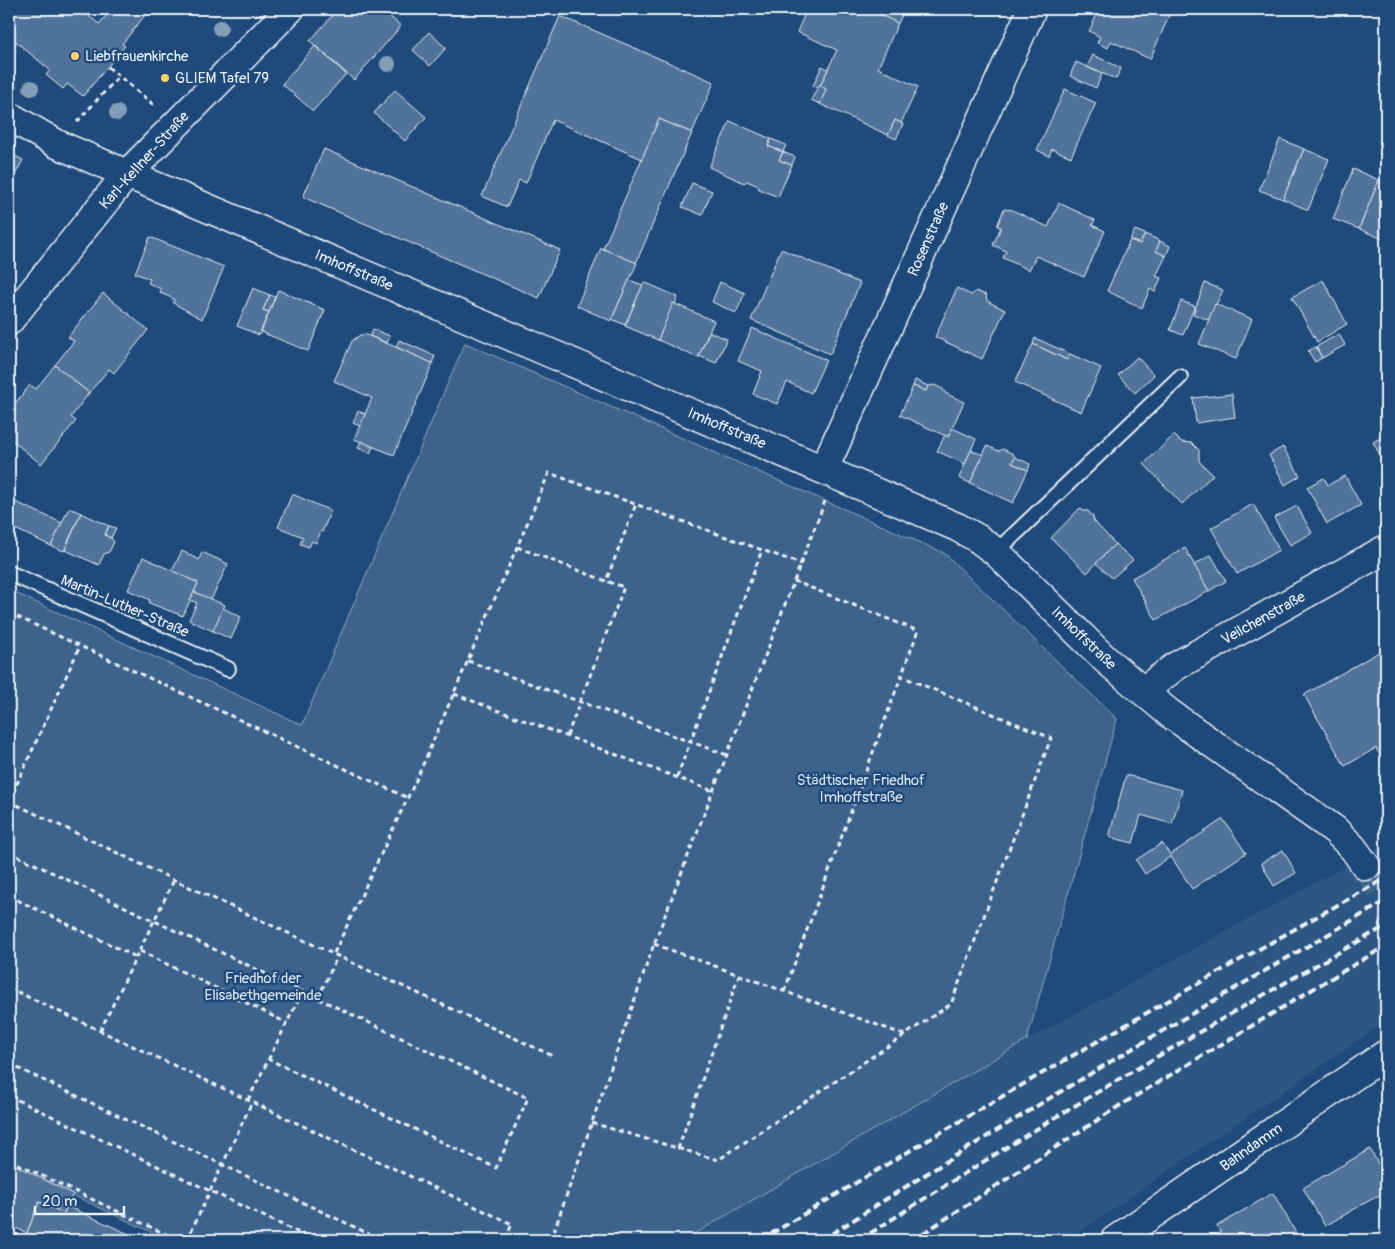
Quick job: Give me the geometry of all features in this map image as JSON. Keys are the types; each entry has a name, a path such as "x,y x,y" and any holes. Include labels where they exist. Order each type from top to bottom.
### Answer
{"street":[{"name":"Karl-Kellner-Straße","path":"9,321 126,174 290,9"},
{"name":"Rosenstraße","path":"830,472 1032,9"},
{"name":"Imhoffstraße","path":"9,116 57,144 830,472 957,527 977,538 996,552 1106,660 1169,713 1335,830 1353,848 1366,866"},
{"name":"Veilchenstraße","path":"1143,691 1176,666 1386,549"},
{"name":"Bahndamm","path":"1115,1240 1386,1054"}],"lane":[{"path":"996,552 1180,377"},
{"name":"Martin-Luther-Straße","path":"9,573 228,668"}],"path":[{"path":"108,67 176,123"},
{"path":"57,144 119,76"},
{"path":"551,1240 654,944 801,564 830,472"},
{"path":"334,954 408,798 549,473 801,564"},
{"path":"606,581 636,504"},
{"path":"517,547 624,588 567,736"},
{"path":"677,777 762,550"},
{"path":"784,992 900,676 918,632 794,581"},
{"path":"9,613 408,798"},
{"path":"80,646 9,801 552,1056"},
{"path":"468,661 727,755"},
{"path":"592,1123 718,1160 951,1004 1051,738 900,676"},
{"path":"454,694 713,791"},
{"path":"9,852 528,1098 496,1168 268,1059"},
{"path":"100,1031 174,880"},
{"path":"9,896 136,957"},
{"path":"654,944 905,1035"},
{"path":"140,951 287,1023"},
{"path":"318,998 338,955"},
{"path":"678,1149 739,975"},
{"path":"9,988 512,1224 505,1240"},
{"path":"248,1100 303,991"},
{"path":"9,1064 382,1240"},
{"path":"9,1096 314,1240"},
{"path":"187,1240 252,1102"},
{"path":"9,1160 178,1240"}],"shaded area":[{"path":"1386,844 1386,1021 1068,1240 684,1240 1027,1040"}],"green space":[{"path":"465,343 944,553 1117,719 1027,1040 684,1240 168,1240 9,1165 9,590 302,725"}],"building":[{"name":"Liebfrauenkirche","path":"9,9 80,9 99,24 112,9 150,9 122,44 125,46 83,96 67,84 63,89 46,75 50,70 9,36"},
{"path":"338,9 381,9 401,26 354,80 310,41"},
{"path":"807,9 883,9 886,10 883,16 898,23 878,68 918,87 901,123 895,120 888,135 820,104 826,89 820,86 837,50 797,32"},
{"path":"888,9 902,15 898,23 883,16"},
{"path":"1100,9 1153,9 1169,16 1150,59 1111,41 1108,48 1097,43 1100,37 1089,31"},
{"path":"560,16 714,82 692,133 659,119 642,159 553,120 526,183 519,180 507,207 482,196"},
{"path":"429,32 446,48 430,66 413,50"},
{"path":"315,46 346,74 313,111 282,84"},
{"path":"1093,55 1121,68 1116,79 1087,67"},
{"path":"1076,62 1102,74 1096,88 1070,76"},
{"path":"822,66 828,69 820,86 817,88 813,86"},
{"path":"819,85 826,89 820,104 811,100"},
{"path":"1065,89 1096,103 1071,157 1052,149 1049,156 1037,150"},
{"path":"395,90 426,117 405,141 374,113"},
{"path":"659,119 692,133 636,263 603,249"},
{"path":"895,120 903,124 896,139 888,135"},
{"path":"730,121 771,139 768,146 783,152 779,160 792,165 778,197 759,189 758,186 747,181 744,183 709,167"},
{"path":"771,139 786,145 783,152 768,146"},
{"path":"1280,139 1304,149 1283,199 1259,190"},
{"path":"324,149 560,250 539,298 303,197"},
{"path":"1304,149 1329,159 1308,210 1283,199"},
{"path":"783,152 795,157 792,165 779,160"},
{"path":"9,153 23,160 9,186"},
{"path":"1353,169 1379,180 1359,229 1333,219"},
{"path":"1379,180 1386,183 1386,231 1383,239 1359,229"},
{"path":"692,183 712,191 702,215 682,207"},
{"path":"1059,203 1095,220 1092,225 1105,231 1084,277 1036,256 1029,270 1003,258 1006,251 993,245 1001,227 997,226 1004,209 1010,209 1048,227"},
{"path":"1135,230 1145,234 1140,244 1130,240"},
{"path":"1145,234 1160,241 1156,251 1166,256 1156,276 1161,278 1155,292 1150,289 1142,308 1107,291 1130,240 1140,244"},
{"path":"150,237 224,267 202,319 173,303 174,299 160,293 161,289 148,283 150,279 135,273"},
{"path":"1160,241 1170,246 1166,256 1156,251"},
{"path":"601,248 637,263 611,321 577,306"},
{"path":"781,249 860,283 830,354 751,320"},
{"path":"629,280 643,285 625,325 612,319"},
{"path":"1323,280 1347,324 1317,342 1292,297"},
{"path":"644,282 678,297 658,340 625,326"},
{"path":"720,282 745,293 736,313 712,302"},
{"path":"1205,283 1223,290 1209,320 1193,314"},
{"path":"253,288 270,295 263,310 269,312 259,335 237,326"},
{"path":"957,288 971,295 976,291 986,295 987,301 1005,310 982,359 935,337"},
{"path":"278,290 325,310 308,351 261,332"},
{"path":"103,293 148,330 114,373 109,369 89,393 55,365 74,341 68,337"},
{"path":"270,295 275,297 269,312 263,310"},
{"path":"1181,301 1195,306 1183,335 1170,330"},
{"path":"673,303 714,321 698,358 658,340"},
{"path":"1215,304 1252,319 1236,359 1199,344"},
{"path":"752,328 826,360 811,393 787,382 777,404 753,394 762,371 738,361"},
{"path":"373,329 390,336 387,343 370,336"},
{"path":"709,332 727,339 716,363 699,356"},
{"path":"1339,334 1345,345 1322,358 1316,347"},
{"path":"360,335 367,335 433,363 394,455 354,439 372,398 334,381 352,341"},
{"path":"1035,338 1070,354 1067,360 1033,344"},
{"path":"399,340 435,356 432,363 396,347"},
{"path":"1033,344 1067,360 1070,354 1101,368 1081,412 1015,382"},
{"path":"1316,347 1322,358 1315,362 1308,351"},
{"path":"1137,357 1154,375 1135,393 1118,375"},
{"path":"55,365 89,393 71,417 76,421 41,464 9,438 9,411 30,385 36,389"},
{"path":"915,380 928,386 926,391 913,386"},
{"path":"934,385 943,389 945,393 964,402 948,437 900,415 913,386 926,391 928,386"},
{"path":"1232,394 1235,417 1196,423 1193,398"},
{"path":"358,411 365,414 360,426 353,423"},
{"path":"952,428 976,439 965,464 937,451 945,435 948,437"},
{"path":"1174,435 1181,442 1192,443 1199,450 1199,461 1213,475 1182,504 1144,464"},
{"path":"1386,435 1386,466 1373,442"},
{"path":"361,441 373,447 370,453 358,448"},
{"path":"987,446 999,451 1003,449 1013,454 1015,457 1012,463 1028,470 1013,503 970,483"},
{"path":"1283,447 1300,476 1285,485 1269,455"},
{"path":"971,450 983,455 970,483 959,478"},
{"path":"1015,457 1030,464 1028,470 1012,463"},
{"path":"1345,476 1361,505 1327,524 1307,487 1324,478 1328,485"},
{"path":"292,494 331,511 316,543 312,541 309,547 300,544 303,537 278,527"},
{"path":"9,499 62,523 51,546 9,526"},
{"path":"1253,504 1279,550 1237,574 1211,528"},
{"path":"1297,506 1312,533 1290,545 1274,518"},
{"path":"69,508 81,513 64,551 51,546"},
{"path":"1080,508 1083,511 1088,511 1094,521 1115,544 1087,573 1051,538"},
{"path":"81,513 109,526 105,535 114,542 109,552 104,554 99,565 65,550"},
{"path":"109,526 116,528 111,538 105,535"},
{"path":"1115,544 1133,560 1112,578 1096,563"},
{"path":"1185,548 1209,591 1156,620 1132,578"},
{"path":"182,551 199,560 202,552 228,564 211,600 194,592 198,583 172,571"},
{"path":"1211,555 1226,581 1209,591 1194,565"},
{"path":"143,557 198,583 183,616 149,603 150,600 128,590"},
{"path":"194,592 225,605 213,631 189,620 197,603 190,600"},
{"path":"223,608 241,617 231,639 213,631"},
{"path":"1386,648 1386,767 1376,748 1345,766 1304,695"},
{"path":"1126,775 1182,790 1172,824 1141,815 1133,843 1109,837"},
{"path":"1223,819 1246,853 1192,889 1170,855"},
{"path":"1162,843 1171,856 1145,874 1136,860"},
{"path":"1283,850 1296,873 1274,886 1261,863"},
{"path":"1370,1149 1386,1178 1386,1191 1325,1226 1303,1188"},
{"path":"9,1162 73,1194 64,1213 39,1202 27,1233 9,1225"},
{"path":"1273,1193 1296,1233 1284,1240 1225,1240 1217,1226"},
{"path":"39,1202 64,1213 67,1206 142,1240 41,1240 27,1233"},
{"path":"1357,1235 1376,1240 1356,1240"}],"tunnel":[{"path":"1366,866 1386,900"}],"railway":[{"path":"761,1240 1072,1056 1386,878"},
{"path":"822,1240 961,1152 1102,1067 1386,901"},
{"path":"860,1240 1120,1078 1386,926"},
{"path":"913,1240 1119,1106 1386,946"}],"place":[{"name":"Liebfrauenkirche","path":"75,56"},
{"name":"GLIEM Tafel 79","path":"165,78"}],"park label":[{"name":"Städtischer Friedhof Imhoffstraße","path":"861,788"},
{"name":"Friedhof der Elisabethgemeinde","path":"263,986"}]}
